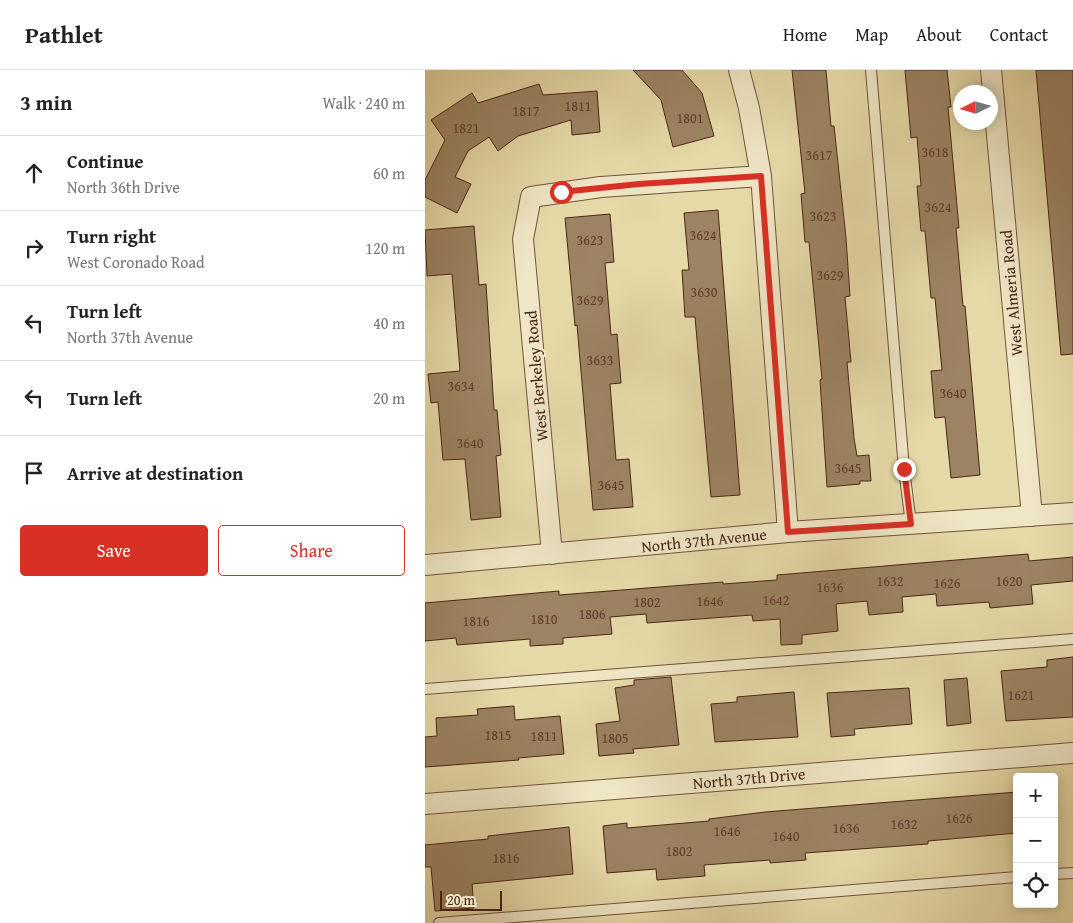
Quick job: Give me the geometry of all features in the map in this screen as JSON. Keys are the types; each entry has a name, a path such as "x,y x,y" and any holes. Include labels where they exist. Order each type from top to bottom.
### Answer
{"street":[{"path":"739,70 749,108 761,176 788,532"},
{"name":"West Almeria Road","path":"991,70 1032,516"},
{"name":"West Berkeley Road","path":"552,554 523,239 531,197 601,187 761,176"},
{"name":"North 37th Avenue","path":"425,565 788,532 1073,513"},
{"name":"North 37th Drive","path":"425,804 1073,753"}],"lane":[{"path":"871,70 904,469 911,524"},
{"path":"425,689 1073,639"},
{"path":"1058,874 1073,872"},
{"path":"439,923 1013,877"}],"building":[{"path":"633,70 682,70 702,93 714,136 673,147 661,100"},
{"path":"792,70 826,70 831,126 834,126 846,238 850,296 845,297 851,362 847,362 854,438 857,456 869,455 871,481 860,481 860,484 827,487 820,380 822,379 809,242 805,242 801,194 805,193"},
{"path":"905,70 947,70 951,107 948,107 959,228 956,228 980,475 951,478 945,417 935,418 931,371 942,370 935,298 931,298 925,231 921,231 917,186 921,186 917,137 911,138"},
{"path":"1036,70 1073,70 1073,354 1061,355"},
{"path":"539,84 543,95 597,91 600,132 572,135 571,120 518,136 498,151 489,137 468,151 455,177 471,184 457,213 425,197 425,180 445,140 431,120 472,93 478,103"},
{"path":"718,210 740,495 711,497 695,317 685,317 682,270 689,270 684,213"},
{"path":"610,214 614,262 605,263 611,335 617,334 621,383 610,384 616,460 629,459 633,507 593,510 577,325 575,326 565,218"},
{"path":"474,226 479,285 486,284 494,410 497,410 501,455 496,456 501,517 471,520 465,459 443,460 438,402 431,403 428,374 460,371 452,274 427,276 425,230"},
{"path":"1028,554 1029,561 1073,557 1073,581 1031,585 1033,604 990,608 989,602 937,606 936,594 902,597 903,612 869,615 867,601 836,604 838,631 802,635 802,644 781,645 780,619 753,621 752,615 647,623 646,614 610,617 612,634 563,638 563,644 530,646 530,639 457,645 456,638 425,641 425,603 559,591 559,595 723,582 723,584 777,580 777,575"},
{"path":"1073,657 1073,717 1006,721 1001,671 1047,667 1047,660"},
{"path":"671,677 679,745 633,749 634,753 599,756 596,724 620,721 615,688 634,685 634,680"},
{"path":"967,678 971,723 947,726 944,680"},
{"path":"909,688 912,724 854,729 855,735 831,737 827,693"},
{"path":"794,692 798,737 715,742 711,704 737,702 737,697"},
{"path":"514,706 515,720 560,716 564,754 518,758 519,760 425,767 425,737 437,736 436,718 478,715 477,709"},
{"path":"1013,792 1013,833 928,841 928,844 805,853 806,860 770,863 770,860 704,865 705,876 657,880 656,869 607,873 603,826 627,823 627,828 709,821 709,819 765,812"},
{"path":"569,827 573,874 472,884 474,908 435,911 431,867 425,867 425,845 488,839 488,836"}],"route":[{"path":"561,192 601,187 761,176 788,532 911,524 904,469"}]}
